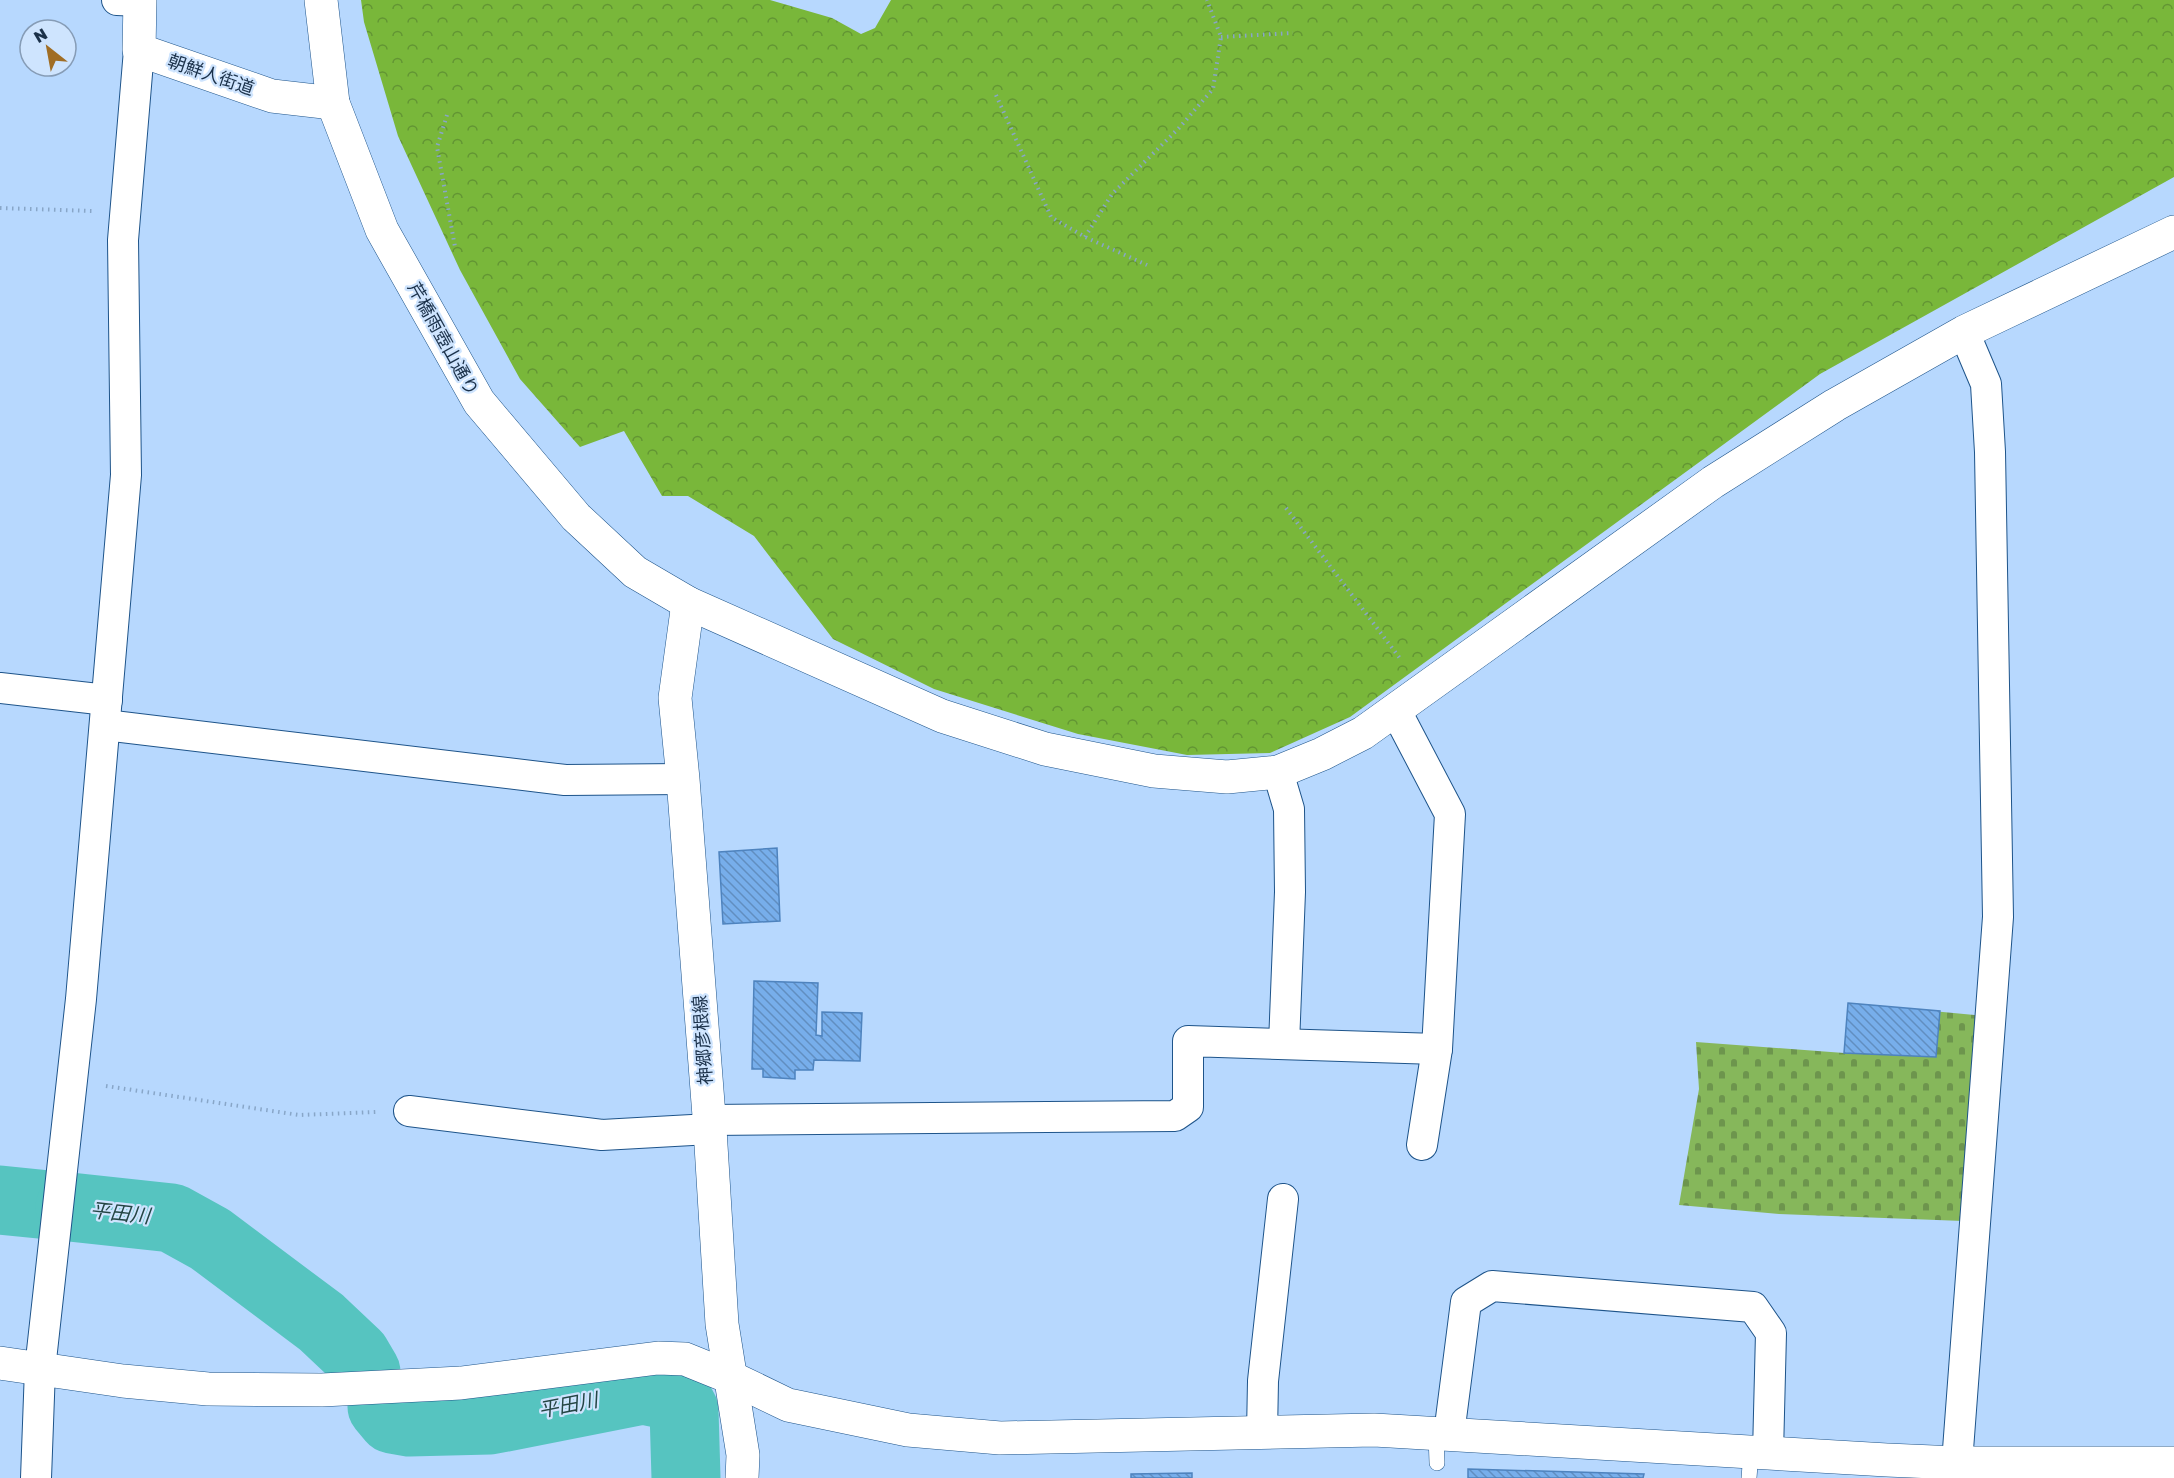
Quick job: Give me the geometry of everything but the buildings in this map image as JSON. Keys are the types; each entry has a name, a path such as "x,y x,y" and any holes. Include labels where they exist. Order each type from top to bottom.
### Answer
{"street":[{"path":"36,1478 40,1369 72,1081 126,475 123,252 139,50 132,0"},
{"name":"芹橋雨壺山通り","path":"321,0 333,103 382,230 479,402 576,517 635,572 688,603 942,716 1046,749 1164,772 1227,777 1278,772 1323,754 1363,733 1713,482 1835,405 1964,332 2174,232"},
{"name":"朝鮮人街道","path":"139,50 272,96 333,103"},
{"path":"1957,1463 1998,917 1988,407 1986,384 1964,332"},
{"name":"神郷彦根線","path":"688,603 675,698 710,1124 722,1324 743,1455 742,1478"},
{"path":"0,688 106,712 565,780 683,779"},
{"path":"1396,711 1450,814 1437,1049 1422,1144"},
{"path":"1278,772 1289,809 1290,892 1284,1044"},
{"path":"409,1111 602,1135 710,1124 1175,1116 1188,1107 1188,1041 1437,1049"},
{"path":"1262,1433 1263,1381 1283,1199"},
{"path":"1441,1444 1466,1302 1492,1286 1753,1307 1771,1333 1756,1461"},
{"path":"0,1363 123,1381 208,1389 321,1390 461,1383 658,1358 686,1359 788,1405 908,1430 1000,1438 1374,1430 1441,1444 1886,1469 1957,1463 2124,1470 2174,1463"}],"path":[{"path":"1085,237 1112,194 1179,128 1213,89 1221,37 1207,0"},
{"path":"1221,37 1293,33"},
{"path":"996,95 1051,217 1085,237 1147,265"},
{"path":"447,115 437,147 455,247"},
{"path":"0,208 125,212"},
{"path":"1286,508 1406,667"},
{"path":"72,1081 299,1115 409,1111"}],"green space":[{"path":"361,0 770,0 832,18 861,34 875,28 891,0 2174,0 2174,177 1820,374 1350,717 1270,753 1187,755 1078,734 934,689 833,639 754,536 688,496 662,496 624,431 580,447 520,379 460,270 398,136 364,22"},
{"path":"1848,1003 1985,1016 1963,1221 1779,1214 1679,1205 1699,1089 1696,1042 1844,1053"}],"waterway":[{"name":"平田川","path":"0,1200 49,1205"},
{"name":"平田川","path":"70,1207 172,1218 210,1239 321,1322 356,1355 366,1372"},
{"name":"平田川","path":"382,1407 392,1419 409,1422 490,1420 643,1390 677,1397 684,1410 686,1478"}]}
